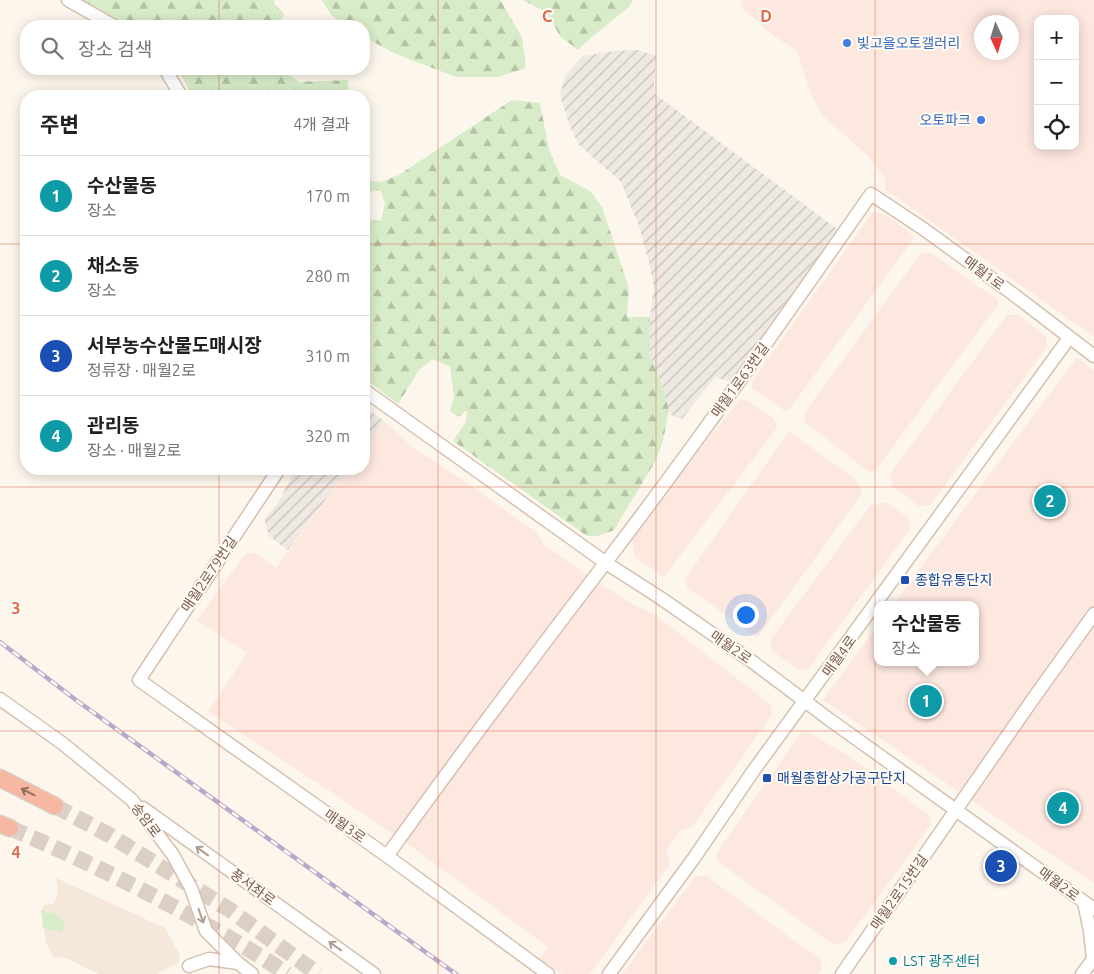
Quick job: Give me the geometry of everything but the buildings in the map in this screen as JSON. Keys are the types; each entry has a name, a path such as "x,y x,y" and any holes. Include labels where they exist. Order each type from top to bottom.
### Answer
{"highway":[{"path":"0,778 55,806"}],"street":[{"path":"68,0 103,20"},
{"path":"168,75 177,90"},
{"name":"매월1로","path":"871,194 1013,294 1094,356"},
{"name":"매월1로63번길","path":"387,856 516,680 606,563 738,384 871,194"},
{"name":"매월4로","path":"877,601 1069,338"},
{"name":"매월2로","path":"370,394 606,563 659,597 806,701 957,811 1091,905"},
{"name":"매월2로79번길","path":"140,680 275,475"},
{"name":"매월4로","path":"609,974 874,606"},
{"name":"매월2로15번길","path":"842,974 1094,614"},
{"name":"매월3로","path":"140,680 387,856 548,974"},
{"name":"송암로","path":"0,699 62,743 132,800 173,855 191,888 206,931 238,963 252,974"},
{"name":"풍서좌로","path":"132,800 374,974"},
{"path":"1082,974 1094,958 1090,931 1091,905"},
{"path":"189,966 210,959 238,963"}],"shaded area":[{"path":"741,0 1094,0 1094,337 885,189 885,178 870,158 821,114 809,88 797,51 775,37 744,10"},
{"path":"638,50 656,56 655,94 840,231 731,382 715,377 682,419 671,415 660,379 649,354 650,317 654,288 639,226 621,182 579,145 569,124 560,96 565,75 583,56 615,51"},
{"path":"872,213 889,217 914,236 789,410 785,411 752,388 753,380"},
{"path":"930,252 998,300 999,303 875,471 869,472 805,422 805,412 921,253"},
{"path":"1007,315 1018,315 1046,336 1047,347 930,505 919,506 892,486 890,474"},
{"path":"1077,357 1094,370 1094,883 823,700 874,630 874,666 979,666 979,601 896,601"},
{"path":"745,399 773,418 776,423 776,429 664,577 635,557 632,540 705,443 740,400"},
{"path":"370,411 384,421 370,440"},
{"path":"384,421 415,449 460,478 537,533 544,545 605,587 638,607 654,614 771,705 772,715 692,827 681,830 666,850 670,864 590,974 562,974 540,959 548,947 416,850 330,791 208,712 247,653 197,620 245,554 255,553 276,568 344,475 370,475 370,440"},
{"path":"789,431 856,480 861,490 861,495 757,638 687,587 685,579"},
{"path":"292,475 344,475 288,550 269,536 264,519 278,503"},
{"path":"886,502 909,518 910,529 808,669 800,670 772,651 771,639 870,506"},
{"path":"801,733 811,733 846,754 929,815 931,824 845,942 834,945 717,861 717,852"},
{"path":"705,875 821,960 822,969 818,974 622,974 695,877"},
{"path":"56,878 165,928 180,955 179,962 157,974 98,974 68,959 54,958 46,943 41,910 44,905 54,904 58,891"}],"green space":[{"path":"79,0 274,0 274,3 284,14 282,20 115,20"},
{"path":"322,0 500,0 522,37 526,68 498,77 456,77 396,54 370,40 370,20 338,20 331,15"},
{"path":"523,0 633,0 629,7 578,50 560,36 547,13"},
{"path":"181,75 290,75 299,82 348,80 348,90 189,90"},
{"path":"512,100 540,103 549,150 560,175 590,191 602,207 629,288 627,317 650,317 649,354 660,379 669,409 663,441 656,460 614,530 598,536 587,536 453,441 466,422 467,410 458,417 450,411 454,396 450,367 433,359 419,370 398,404 370,383 370,220 381,221 385,203 380,190 370,192 370,181 381,182 399,175"},
{"path":"41,910 59,915 65,924 62,932 43,928"}],"tunnel":[{"path":"55,806 111,836 230,910 318,974"},
{"path":"10,828 80,859 148,893 240,944 287,974"}],"railway":[{"path":"0,642 76,700 456,974"}],"place":[{"name":"빛고을오토갤러리","path":"847,43"},
{"name":"오토파크","path":"981,120"},
{"name":"채소동","path":"1050,501"},
{"name":"종합유통단지","path":"905,580"},
{"name":"수산물동","path":"926,701"},
{"name":"매월종합상가공구단지","path":"767,778"},
{"name":"관리동","path":"1063,808"},
{"name":"서부농수산물도매시장","path":"1001,866"},
{"name":"LST 광주센터","path":"893,961"}]}
